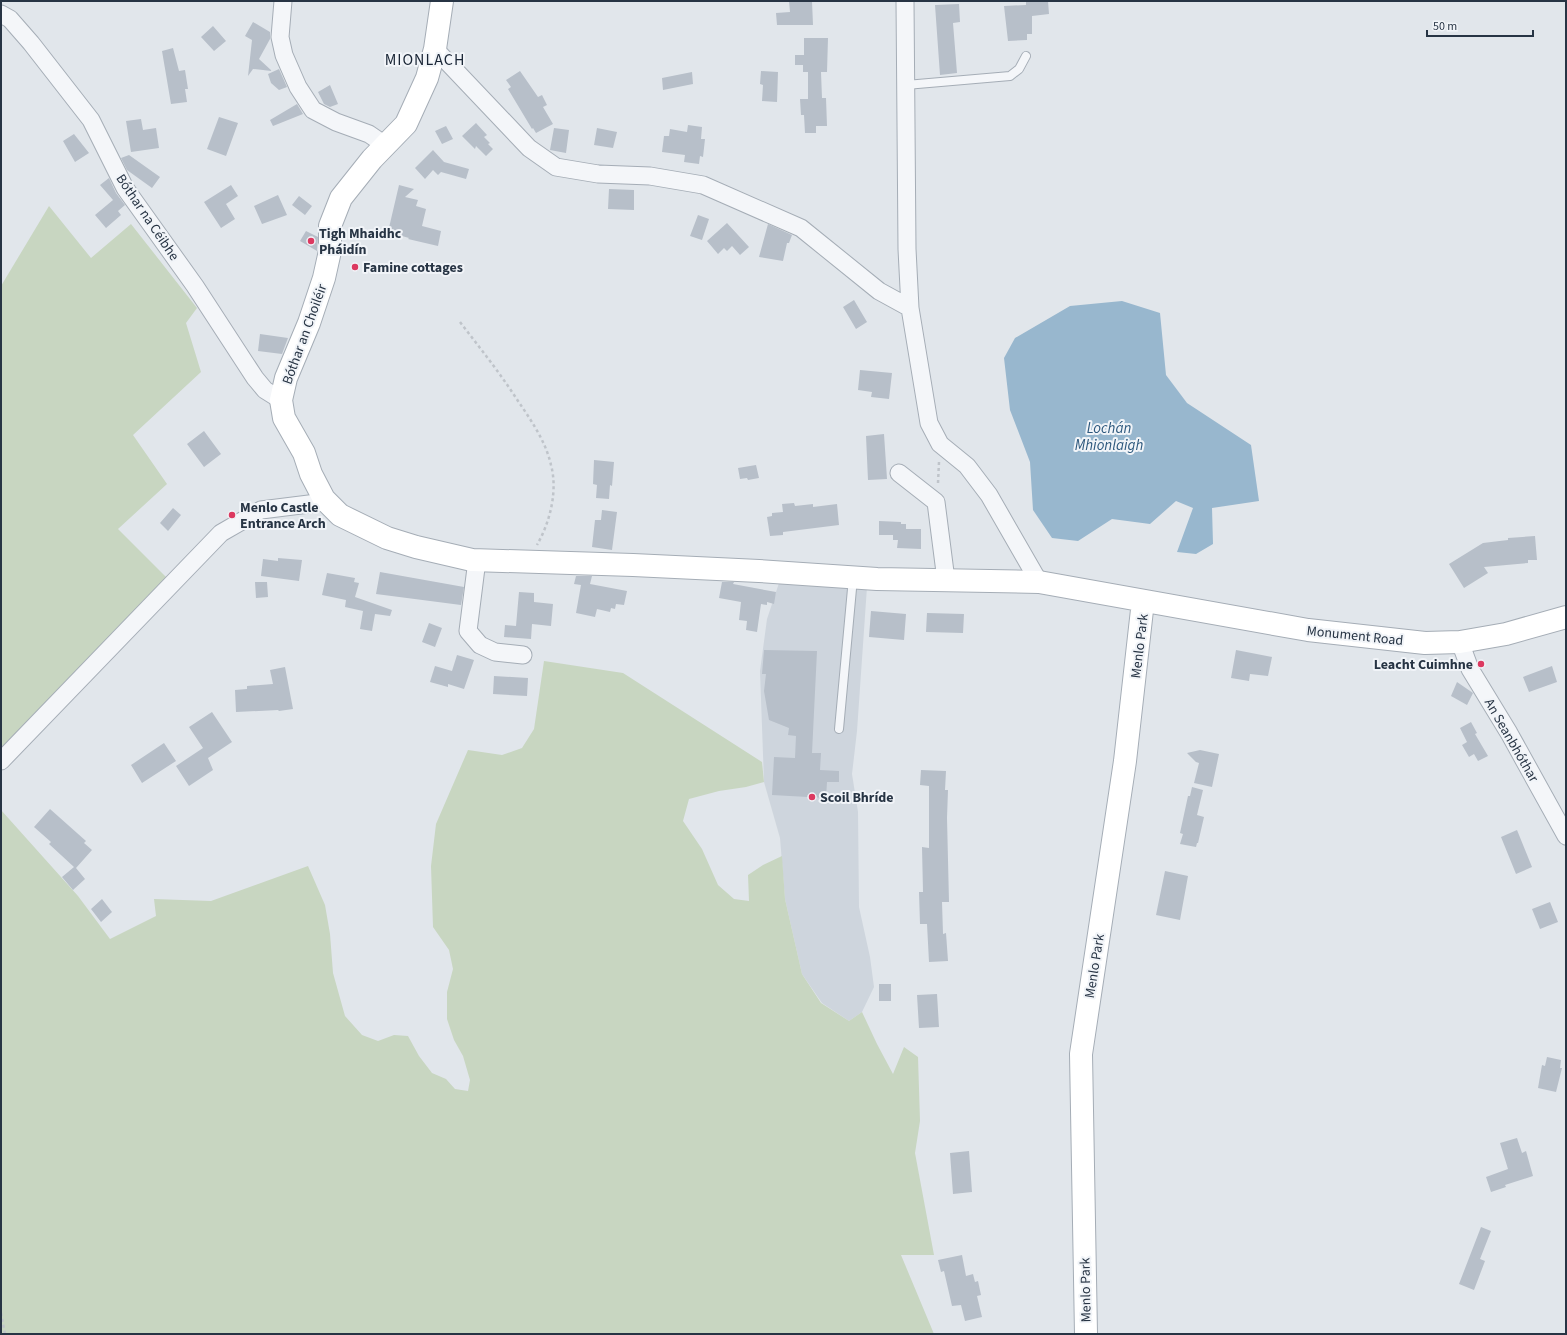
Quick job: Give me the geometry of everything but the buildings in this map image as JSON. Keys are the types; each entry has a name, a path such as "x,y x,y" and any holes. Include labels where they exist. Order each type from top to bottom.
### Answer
{"street":[{"path":"283,1 280,37 284,55 298,87 313,110 336,122 369,134 385,145"},
{"name":"Bóthar an Choiléir","path":"442,1 435,49 427,78 406,124 372,159 341,198 330,226 330,251 324,278 309,323 286,378 281,400 284,418 304,453 311,474 324,499 340,515 387,538 416,547 477,560 759,571 853,577"},
{"path":"905,1 907,249 910,308 929,423 940,444 967,466 989,495 1039,582"},
{"name":"Bóthar na Céibhe","path":"1,14 10,19 32,43 91,120 125,188 195,286 255,378 265,390 281,400"},
{"path":"435,49 529,148 556,168 598,174 650,176 703,186 801,228 879,291 910,308"},
{"path":"899,473 936,502 946,580"},
{"path":"1,761 221,533 261,510 317,503 324,499"},
{"path":"477,560 468,630 480,645 495,652 523,655"},
{"name":"Monument Road","path":"853,577 1039,582 1143,602 1308,630 1425,643 1460,642 1506,634 1566,617"},
{"name":"Menlo Park","path":"1086,1334 1082,1054 1125,761 1143,602"},
{"name":"An Seanbhóthar","path":"1460,642 1470,669 1509,733 1566,836"}],"lane":[{"path":"906,85 1010,76 1019,69 1026,56"},
{"path":"839,729 853,577"}],"path":[{"path":"460,322 497,370 530,419 546,447 552,467 553,498 547,524 545,531 528,561"},
{"path":"936,502 940,444"},
{"path":"1,1313 5,1334"}],"shaded area":[{"name":"Scoil Bhríde","path":"779,583 867,587 857,731 852,774 858,812 859,907 870,957 874,987 862,1012 849,1021 822,1003 802,974 785,899 780,838 764,782 760,671 767,619"}],"green space":[{"path":"49,206 91,258 131,224 197,308 186,323 201,372 133,435 167,484 118,529 170,581 1,749 1,286"},
{"path":"544,661 623,673 762,762 764,782 689,799 683,821 702,849 718,885 734,899 749,901 748,875 763,865 782,856 785,899 802,974 821,1003 849,1021 862,1012 893,1074 904,1047 918,1057 920,1121 915,1153 934,1255 901,1255 934,1334 1,1334 1,810 78,896 110,939 156,916 154,899 211,901 308,866 325,905 330,934 333,973 345,1016 362,1035 378,1041 394,1035 408,1036 419,1056 432,1073 446,1079 455,1089 468,1091 470,1080 463,1056 454,1040 447,1019 447,992 453,969 449,950 433,927 431,866 436,824 468,750 502,755 522,748 534,729"}],"water":[{"name":"Lochán Mhionlaigh","path":"1122,301 1160,313 1166,375 1187,403 1251,445 1259,501 1212,508 1213,544 1196,554 1177,552 1193,508 1176,501 1150,524 1112,519 1078,541 1052,538 1033,510 1030,462 1010,410 1004,358 1015,338 1070,306"}],"place":[{"name":"Tigh Mhaidhc Pháidín","path":"311,241"},
{"name":"Famine cottages","path":"355,267"},
{"name":"Menlo Castle Entrance Arch","path":"232,515"},
{"name":"Leacht Cuimhne","path":"1481,664"},
{"name":"Scoil Bhríde","path":"812,797"}],"district":[{"name":"MIONLACH","path":"425,59"}]}
